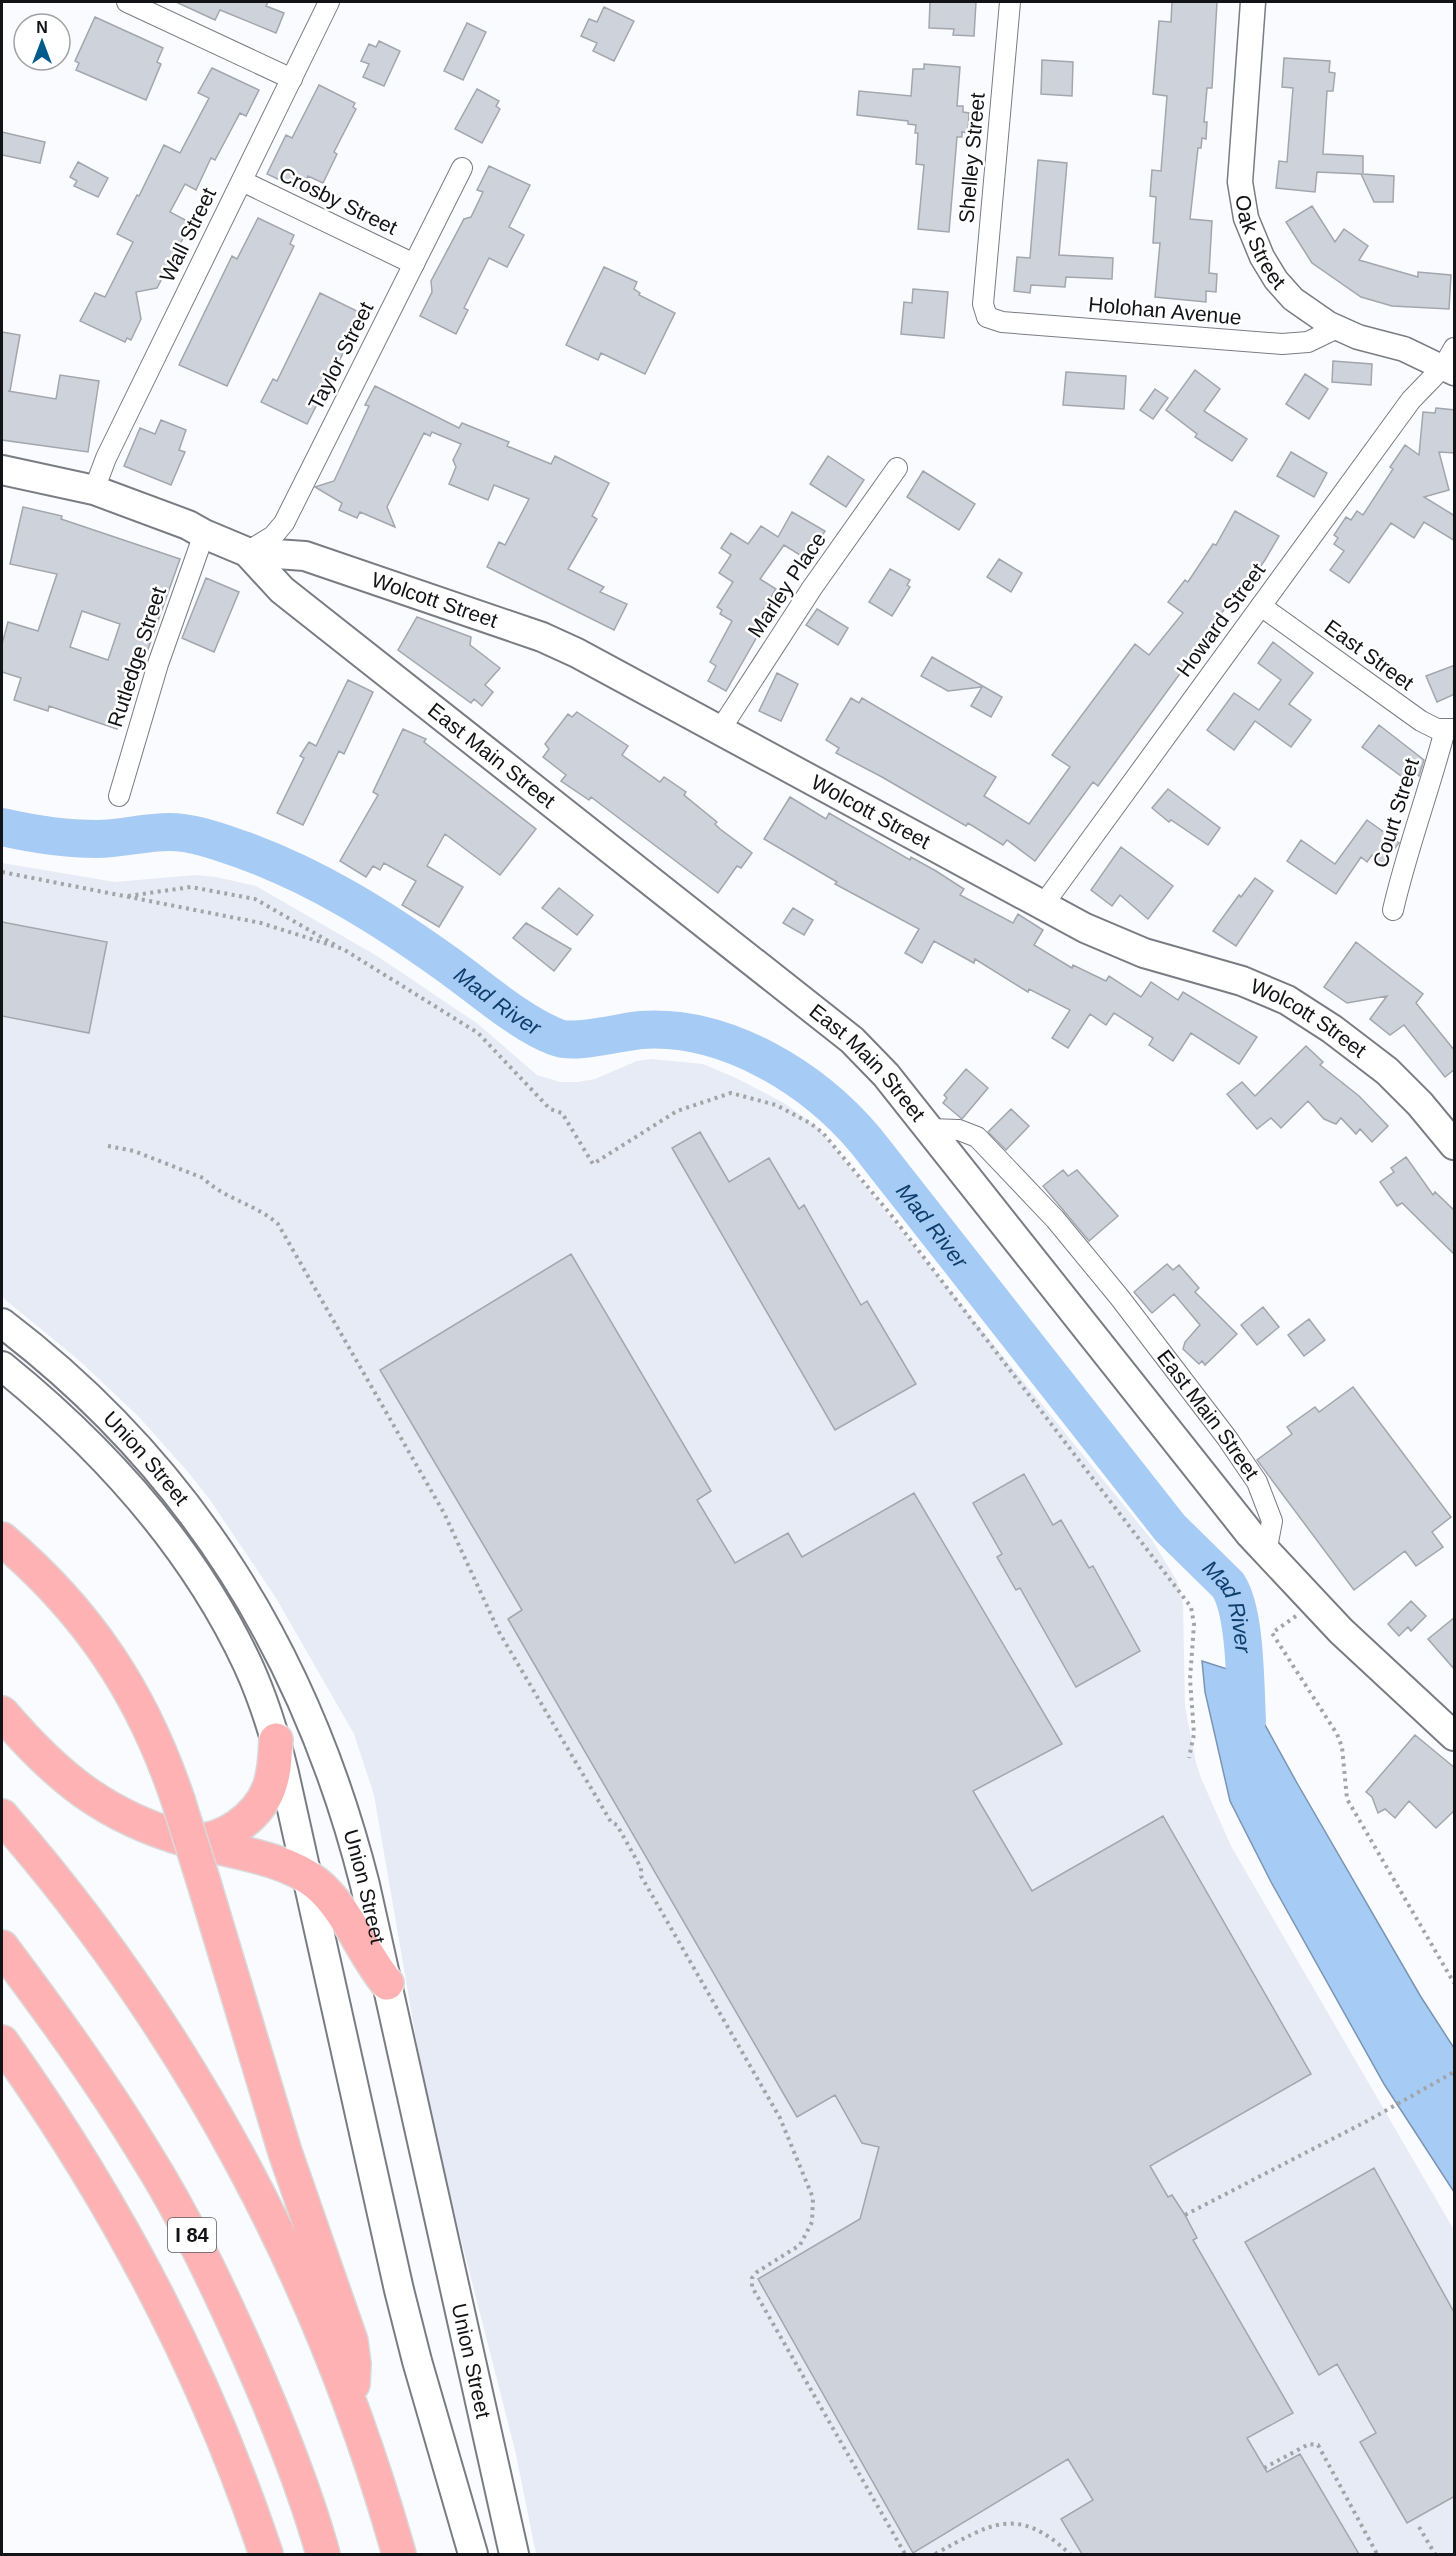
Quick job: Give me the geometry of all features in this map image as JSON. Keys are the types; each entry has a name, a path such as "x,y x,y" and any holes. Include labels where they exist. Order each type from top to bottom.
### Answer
{"highway":[{"path":"2,1539 74,1609 112,1659 150,1726 178,1800 285,2152 351,2341 354,2364 351,2401"},
{"path":"2,1713 40,1754 87,1795 139,1823 187,1839 284,1865 308,1877 334,1900 366,1955 387,1983"},
{"path":"187,1839 200,1840 223,1835 237,1827 256,1809 270,1786 275,1766 276,1740"},
{"path":"2,1816 103,1941 152,2010 240,2158 280,2237 351,2401 375,2471 399,2554"},
{"name":"I 84","path":"2,1947 113,2103 160,2178 195,2241 225,2301 272,2411 297,2474 323,2554"},
{"path":"2,2042 73,2146 153,2287 215,2417 266,2554"}],"main road":[{"name":"East Main Street","path":"2,470 94,490 173,518 247,552 282,591 845,1034 886,1075 1266,1553 1372,1662 1455,1736"},
{"name":"Wolcott Street","path":"247,552 305,556 533,634 577,653 1043,905 1114,941 1152,955 1250,984 1287,1000 1332,1029 1387,1071 1420,1104 1455,1145"},
{"name":"Union Street","path":"2,1323 62,1373 129,1438 177,1493 227,1562 278,1648 315,1728 342,1803 361,1868 514,2554"},
{"name":"Union Street","path":"2,1366 89,1444 125,1482 191,1568 219,1611 248,1665 276,1740 408,2327 473,2554"},
{"path":"39,1397 62,1373"}],"street":[{"path":"127,2 292,79"},
{"name":"Wall Street","path":"94,490 106,458 329,2"},
{"name":"Shelley Street","path":"987,317 983,304 1010,2"},
{"name":"Oak Street","path":"1253,2 1240,165 1242,200 1256,245 1276,280 1302,306 1337,328 1404,350 1451,362"},
{"name":"Taylor Street","path":"247,552 273,536 285,523 462,168"},
{"name":"Crosby Street","path":"242,181 414,264"},
{"name":"Holohan Avenue","path":"987,317 1002,322 1282,344 1308,342 1337,328"},
{"name":"Howard Street","path":"1043,905 1411,400 1451,362"},
{"name":"Marley Place","path":"720,730 812,588 897,468"},
{"name":"Rutledge Street","path":"119,796 158,664 204,534"},
{"name":"East Street","path":"1261,606 1421,721 1432,728 1450,730"},
{"name":"Court Street","path":"1392,910 1411,838 1450,730"},
{"name":"East Main Street","path":"929,1129 959,1130 977,1137 1054,1219 1120,1298 1225,1434 1257,1482 1272,1521 1266,1553"}],"path":[{"path":"2,872 261,923 343,949"},
{"path":"124,897 191,887 255,899 343,949 478,1033 550,1110 562,1113 593,1164 677,1110 731,1093 776,1105 810,1123 823,1133 896,1221 1191,1607 1194,1624 1190,1679 1194,1734 1189,1758"},
{"path":"108,1146 134,1151 203,1178 212,1186 269,1216 278,1224 444,1513 499,1632 611,1822 618,1825 641,1868 641,1876 647,1887 780,2118 813,2198 812,2222 800,2245 757,2272 752,2278 752,2287 905,2554"},
{"path":"1313,1603 1272,1633 1338,1734 1342,1747 1347,1799 1455,1983"},
{"path":"1185,2216 1455,2072"},
{"path":"1264,2468 1309,2444 1318,2445 1377,2554"},
{"path":"935,2554 985,2527 1004,2522 1029,2528 1053,2538 1070,2554"},
{"path":"1419,2527 1435,2554"}],"shaded area":[{"path":"2,863 115,882 195,875 256,886 377,956 478,1024 537,1075 560,1082 578,1082 595,1079 637,1061 651,1059 703,1064 784,1103 817,1127 1152,1540 1177,1581 1183,1604 1185,1706 1201,1778 1231,1846 1454,2230 1454,2554 536,2554 515,2450 429,2114 374,1795 354,1734 276,1598 210,1500 188,1472 139,1417 81,1362 2,1297"}],"water":[{"path":"1202,1661 1227,1669 1249,1668 1254,1705 1421,1997 1454,2048 1454,2192 1384,2084 1271,1882 1230,1801 1205,1692"}],"building":[{"path":"176,2 268,2 266,6 284,13 276,33 220,10 215,20"},
{"path":"930,2 976,2 974,36 953,35 954,29 929,28"},
{"path":"1172,2 1217,2 1212,88 1207,88 1204,122 1207,122 1206,139 1202,138 1201,148 1198,148 1190,219 1212,221 1209,273 1217,274 1216,292 1206,291 1206,302 1155,297 1160,243 1153,243 1156,197 1150,196 1152,170 1161,171 1167,96 1153,94 1159,21 1171,22"},
{"path":"604,7 634,21 614,61 593,51 597,43 581,36 589,19 597,22"},
{"path":"95,17 163,48 157,62 161,64 146,100 76,70 79,63 75,61"},
{"path":"467,23 486,32 463,80 444,71"},
{"path":"379,41 400,51 384,86 363,77 369,64 361,61 369,44 376,47"},
{"path":"1284,58 1330,61 1329,72 1335,73 1333,91 1327,91 1323,154 1363,156 1363,174 1394,176 1393,202 1374,202 1361,174 1317,172 1315,192 1276,188 1279,161 1287,162 1293,88 1282,87"},
{"path":"1042,60 1073,62 1072,96 1041,94"},
{"path":"924,64 960,67 957,106 963,106 963,112 969,113 968,133 962,132 962,137 957,137 949,232 918,229 924,165 916,164 918,133 915,133 916,125 908,124 908,121 857,115 859,91 911,96 913,69 924,69"},
{"path":"212,68 259,90 246,116 240,113 215,160 211,158 196,190 185,184 170,212 191,223 157,288 136,292 141,319 131,340 127,338 125,342 80,321 95,293 105,297 133,242 117,234 164,145 180,153 209,98 198,93"},
{"path":"319,85 355,103 353,107 356,109 334,152 337,154 323,183 308,176 301,190 267,174 286,135 292,138"},
{"path":"477,89 499,101 496,106 500,109 482,143 455,129"},
{"path":"2,132 45,142 40,163 2,155"},
{"path":"1038,160 1067,163 1059,255 1113,258 1112,279 1066,277 1065,287 1031,285 1030,293 1014,291 1017,257 1030,258"},
{"path":"78,162 108,178 98,197 74,186 77,181 70,177"},
{"path":"489,166 530,185 509,227 524,235 507,267 489,258 464,308 468,310 456,334 420,316 432,292 431,281 464,219 471,217 483,192 477,190"},
{"path":"1312,206 1335,242 1344,229 1368,246 1359,260 1418,277 1418,272 1451,275 1449,309 1392,306 1361,297 1312,263 1286,222"},
{"path":"258,218 294,235 290,244 294,246 227,386 179,365 232,256 237,259"},
{"path":"604,267 637,282 634,289 640,293 639,295 675,313 645,374 601,353 598,360 566,345"},
{"path":"913,289 948,292 944,338 901,334 904,302 912,303"},
{"path":"320,293 363,314 307,424 261,402 273,379 277,381"},
{"path":"2,332 20,335 10,391 8,391 56,399 60,375 99,381 88,452 2,440"},
{"path":"1333,361 1372,364 1371,385 1332,382"},
{"path":"1195,370 1220,389 1204,411 1247,439 1232,461 1195,437 1197,434 1166,410"},
{"path":"1066,372 1126,376 1124,409 1063,405"},
{"path":"1305,374 1328,389 1309,419 1286,404"},
{"path":"375,386 459,428 462,423 509,442 507,446 551,464 555,456 609,483 592,516 597,519 568,569 604,587 600,592 627,604 614,630 487,567 499,542 505,545 529,499 494,485 488,500 449,484 456,467 453,460 461,444 432,432 430,436 424,433 387,507 395,527 360,512 357,518 339,510 342,503 315,487 334,481 369,406 365,405"},
{"path":"1155,389 1168,398 1153,419 1140,410"},
{"path":"1436,408 1455,410 1455,453 1439,452 1449,490 1424,497 1455,516 1455,541 1424,522 1414,538 1391,523 1349,583 1330,570 1344,551 1334,544 1338,538 1334,535 1346,517 1351,520 1357,511 1363,515 1393,469 1390,467 1405,445 1419,455 1423,412 1435,413"},
{"path":"161,420 186,430 179,450 185,452 171,485 124,466 140,428 155,434"},
{"path":"1291,452 1327,473 1314,497 1277,476"},
{"path":"828,456 864,480 846,507 810,484"},
{"path":"923,471 975,504 959,530 907,497"},
{"path":"23,507 62,516 61,519 180,559 131,697 128,696 117,729 49,706 48,711 14,700 21,678 2,672 2,644 8,622 38,631 57,574 10,564","holes":["82,611 120,624 108,660 70,647"]},
{"path":"1235,511 1279,536 1242,592 1239,590 1201,640 1203,642 1098,786 1093,782 1035,861 1007,840 1003,845 968,823 966,826 836,753 839,748 826,740 851,698 859,703 862,698 996,777 984,796 1029,824 1070,767 1052,755 1135,644 1149,655 1183,613 1168,602 1185,580 1188,582 1213,544 1216,545"},
{"path":"792,512 825,531 808,560 784,545 760,579 776,589 763,610 770,614 726,691 708,681 716,666 710,662 732,621 720,614 722,610 717,607 733,582 719,573 731,555 721,548 731,533 748,544 761,526 778,537"},
{"path":"999,559 1022,573 1011,592 987,577"},
{"path":"890,569 910,580 907,585 910,587 892,616 869,602"},
{"path":"206,578 239,592 214,652 182,638"},
{"path":"817,609 848,628 838,645 806,625"},
{"path":"417,617 471,637 470,645 500,668 485,685 493,692 482,706 474,699 471,703 398,650"},
{"path":"1273,642 1313,673 1289,704 1311,720 1291,747 1255,721 1234,750 1207,730 1234,693 1259,710 1281,680 1258,663"},
{"path":"932,657 1002,697 991,717 971,706 982,687 948,691 921,676"},
{"path":"1455,665 1455,694 1437,702 1426,676"},
{"path":"777,673 798,684 781,721 759,711"},
{"path":"348,680 373,692 344,754 339,751 303,825 277,813 304,758 300,756 309,742 316,746"},
{"path":"577,712 628,746 622,755 660,782 664,777 686,792 684,795 717,822 715,824 720,829 752,853 741,868 737,866 718,893 591,797 589,800 561,781 566,775 543,757 549,749 545,744 568,714 572,717"},
{"path":"1379,725 1424,760 1419,776 1412,770 1405,779 1362,747"},
{"path":"403,729 426,739 424,742 536,829 500,875 445,834 427,866 463,887 439,927 402,905 416,881 384,863 380,870 373,866 366,877 340,861 378,795 373,792"},
{"path":"1168,789 1220,828 1208,845 1171,820 1169,822 1152,808"},
{"path":"790,797 826,819 829,813 910,860 911,857 936,871 964,889 960,895 1013,923 1018,914 1043,930 1034,945 1072,968 1073,965 1106,981 1109,976 1141,997 1151,982 1178,1000 1183,992 1257,1037 1239,1064 1191,1033 1173,1061 1149,1045 1153,1038 1114,1013 1106,1025 1090,1014 1068,1048 1052,1038 1070,1010 1029,989 1028,992 975,959 974,963 934,941 922,963 905,953 919,929 835,884 837,882 764,839"},
{"path":"1367,820 1399,843 1383,864 1372,855 1367,862 1361,857 1336,894 1287,861 1301,840 1335,864"},
{"path":"1121,847 1173,886 1148,919 1120,895 1112,906 1091,890"},
{"path":"1255,878 1273,891 1236,946 1213,931 1239,895 1241,897"},
{"path":"559,888 593,915 577,935 542,908"},
{"path":"793,908 813,920 804,935 783,923"},
{"path":"2,922 107,942 89,1033 2,1016"},
{"path":"526,923 571,949 554,971 513,938"},
{"path":"1356,942 1423,994 1416,1003 1455,1051 1455,1069 1445,1077 1404,1025 1390,1035 1370,1019 1387,996 1347,1003 1324,987"},
{"path":"1306,1046 1323,1062 1320,1065 1359,1096 1388,1126 1372,1142 1360,1129 1356,1134 1341,1118 1336,1124 1324,1119 1308,1101 1281,1128 1271,1118 1257,1129 1227,1094 1242,1082 1255,1096"},
{"path":"966,1069 988,1088 962,1119 943,1103 947,1098 944,1095"},
{"path":"1011,1109 1029,1126 1006,1150 988,1132"},
{"path":"700,1132 729,1182 769,1158 799,1209 804,1205 861,1305 867,1301 916,1384 835,1430 672,1148"},
{"path":"1406,1157 1433,1195 1435,1192 1455,1211 1455,1255 1402,1203 1397,1206 1380,1182 1394,1172 1391,1168"},
{"path":"1063,1170 1068,1176 1077,1170 1118,1216 1089,1241 1043,1186"},
{"path":"571,1254 711,1491 697,1500 735,1563 788,1533 802,1557 914,1493 1062,1744 973,1791 1032,1891 1163,1816 1311,2074 1150,2166 1168,2197 1172,2195 1185,2215 1197,2238 1193,2240 1293,2413 1247,2438 1267,2472 1300,2454 1359,2554 1082,2554 1061,2519 1093,2500 1068,2459 913,2553 758,2279 860,2219 879,2147 862,2143 835,2095 797,2117 508,1619 522,1610 380,1370"},
{"path":"1167,1264 1173,1270 1179,1265 1199,1288 1195,1292 1237,1334 1205,1365 1202,1361 1199,1364 1183,1349 1185,1342 1200,1325 1174,1294 1152,1313 1134,1292"},
{"path":"1263,1307 1279,1327 1257,1345 1241,1325"},
{"path":"1309,1319 1325,1340 1304,1356 1288,1335"},
{"path":"1353,1387 1451,1517 1432,1532 1443,1547 1416,1566 1405,1551 1354,1590 1257,1460 1292,1434 1287,1427 1315,1407 1319,1412"},
{"path":"1024,1474 1053,1525 1061,1520 1089,1568 1093,1566 1140,1651 1076,1687 1020,1588 1016,1590 997,1557 1002,1554 973,1503"},
{"path":"1411,1601 1426,1616 1411,1631 1408,1627 1399,1636 1388,1624"},
{"path":"1455,1617 1455,1670 1428,1639"},
{"path":"1415,1735 1455,1768 1455,1810 1436,1828 1409,1801 1395,1818 1385,1809 1378,1813 1372,1797 1366,1792"},
{"path":"1374,2168 1455,2314 1455,2496 1407,2523 1360,2442 1376,2433 1337,2364 1319,2375 1245,2242"}],"waterway":[{"name":"Mad River","path":"2,827 73,838 106,839 169,832 216,841 270,861 348,899 420,945 528,1023 556,1037 574,1040 641,1030 673,1030 705,1036 736,1046 794,1077 845,1118 866,1141 1170,1528 1228,1585 1234,1597 1241,1631 1247,1720"}]}
